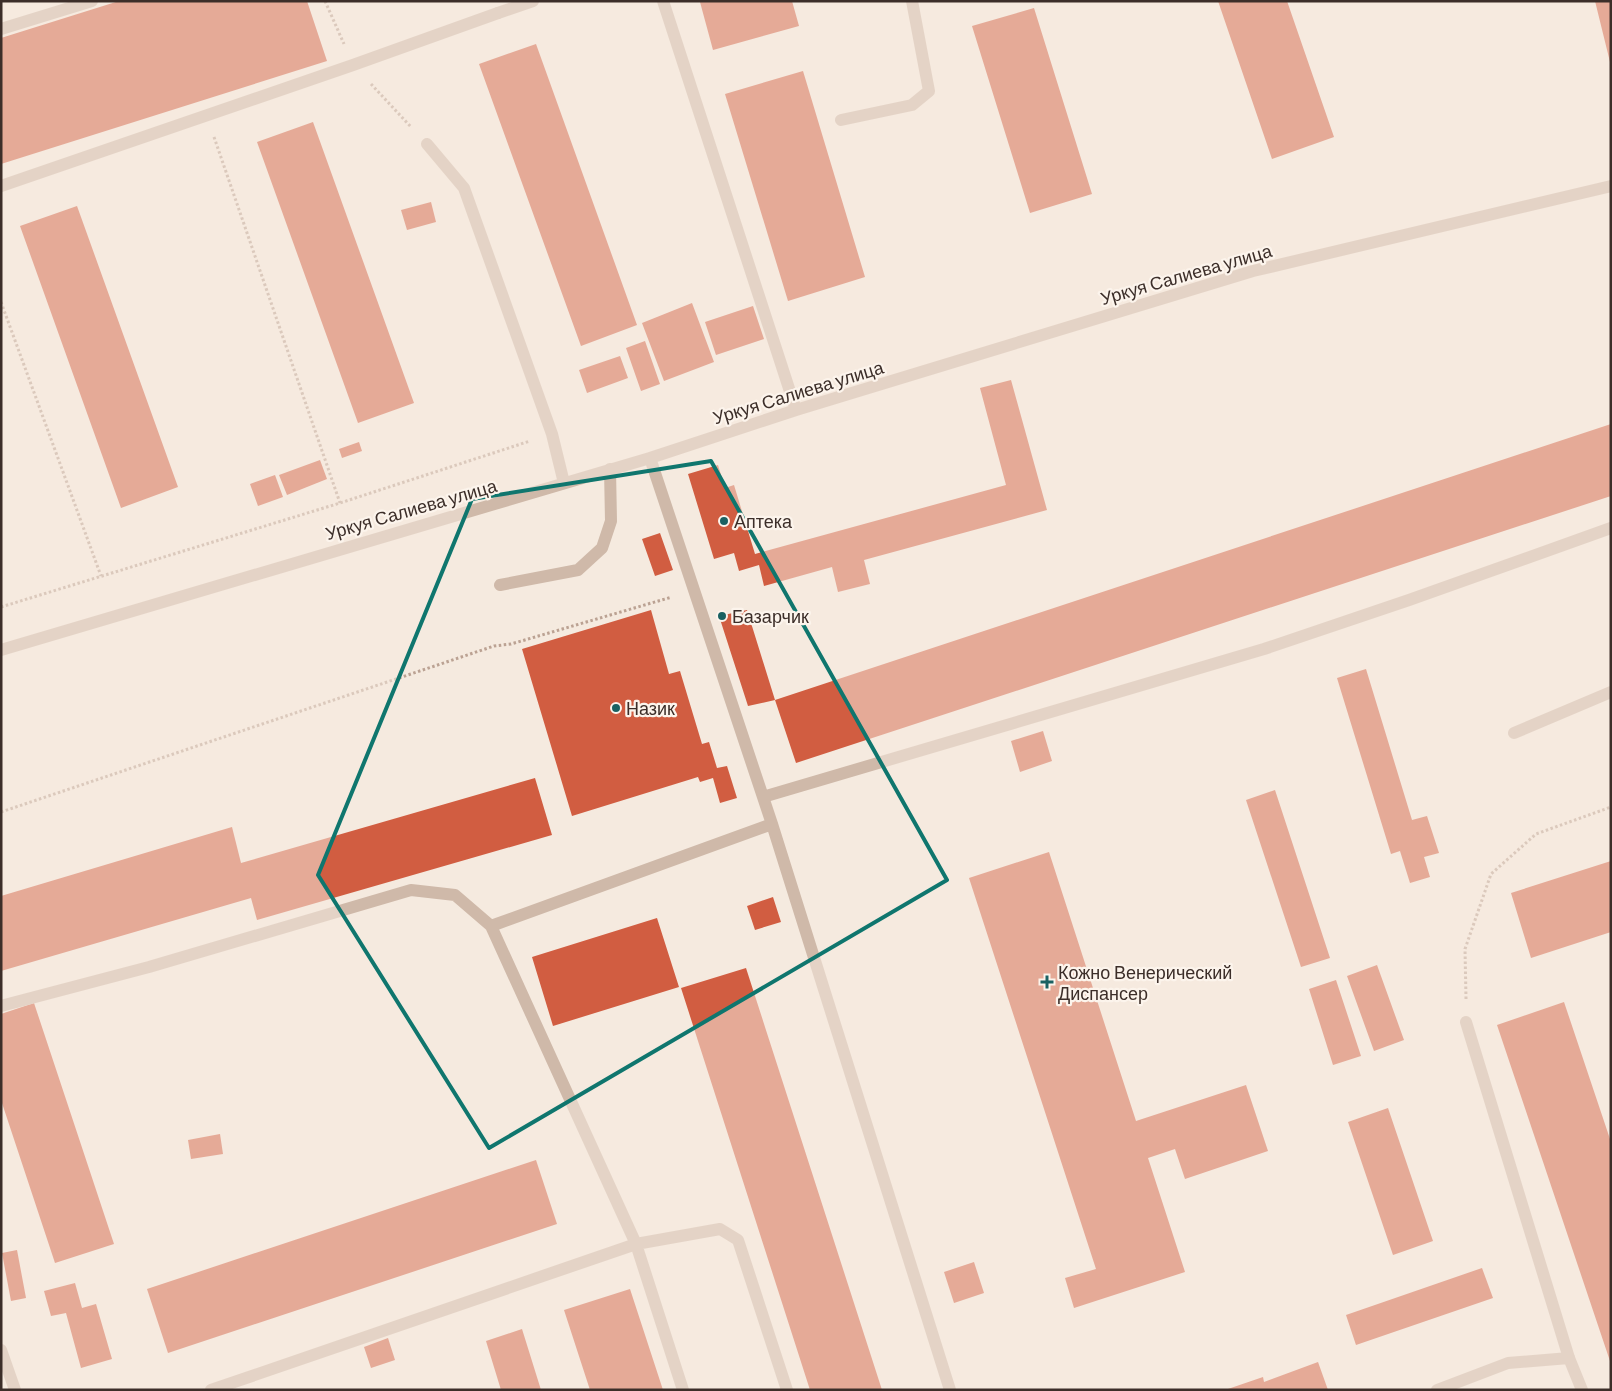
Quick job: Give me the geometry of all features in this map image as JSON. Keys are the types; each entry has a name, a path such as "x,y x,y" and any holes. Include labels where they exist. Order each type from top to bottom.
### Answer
{"street":[{"path":"1,30 92,1"},
{"path":"1,186 533,1"},
{"path":"663,1 796,410"},
{"path":"841,120 912,105 929,91 912,1"},
{"path":"428,144 464,188 552,434 564,483"},
{"name":"Уркуя Салиева улица","path":"1,650 650,458 796,410 1254,271 1611,186"},
{"path":"650,458 772,824 950,1390"},
{"path":"500,585 578,570 602,548 611,520 610,469"},
{"path":"763,797 1264,649 1611,528"},
{"path":"1514,733 1611,692"},
{"path":"491,926 772,824"},
{"path":"1,1006 149,967 412,890 455,895 491,926 636,1244 683,1390"},
{"path":"1466,1022 1569,1358 1582,1390"},
{"path":"211,1390 636,1244 720,1229 738,1240 787,1390"},
{"path":"2,1357 15,1390"},
{"path":"1438,1390 1508,1363 1569,1358"}],"path":[{"path":"206,116 340,503"},
{"path":"1,302 101,576"},
{"path":"1,607 340,503 552,434"},
{"path":"1,812 494,646 511,644 695,591"},
{"path":"1466,1022 1465,949 1491,874 1536,834 1611,807"}],"highlighted area":[{"path":"711,461 947,880 489,1148 318,875 472,499"}],"building":[{"path":"119,1 307,1 327,61 1,164 1,38"},
{"path":"792,1 799,26 713,50 700,2"},
{"path":"1218,1 1287,1 1334,137 1272,159"},
{"path":"1595,1 1611,1 1611,62 1610,62"},
{"path":"1034,8 1092,194 1030,213 972,26"},
{"path":"536,44 637,325 581,346 479,64"},
{"path":"803,71 865,277 788,301 725,94"},
{"path":"313,122 414,403 358,423 257,142"},
{"path":"431,202 436,222 407,230 401,210"},
{"path":"77,206 178,487 121,508 20,226"},
{"path":"692,303 714,362 664,381 642,323"},
{"path":"753,306 764,339 716,355 705,322"},
{"path":"645,341 660,384 641,391 626,348"},
{"path":"620,356 628,378 587,393 579,370"},
{"path":"1011,380 1047,510 864,560 870,584 838,592 832,567 764,586 759,565 739,571 734,553 714,559 688,474 718,465 725,488 734,485 755,554 1006,485 980,388"},
{"path":"1611,424 1611,496 796,763 775,700"},
{"path":"359,442 362,451 342,458 339,449"},
{"path":"320,460 327,479 287,495 279,475"},
{"path":"275,475 283,497 258,506 250,484"},
{"path":"660,533 673,570 655,576 642,539"},
{"name":"Назик","path":"651,610 669,674 680,671 702,744 709,742 717,768 727,766 737,798 720,803 713,778 700,782 698,777 572,816 522,649"},
{"path":"747,610 775,700 748,706 719,616"},
{"path":"1366,669 1412,820 1427,816 1439,853 1424,857 1430,877 1410,883 1400,851 1391,854 1337,678"},
{"path":"1043,731 1052,761 1020,772 1011,741"},
{"path":"535,778 552,835 257,920 251,898 1,971 1,896 232,827 241,863"},
{"path":"1275,790 1330,958 1301,967 1246,800"},
{"name":"Кожно Венерический Диспансер","path":"1049,852 1136,1121 1246,1085 1268,1151 1185,1179 1175,1149 1148,1158 1185,1272 1074,1308 1065,1278 1096,1269 969,878"},
{"path":"1611,861 1611,932 1531,958 1511,893"},
{"path":"773,897 781,922 755,930 747,906"},
{"path":"657,918 679,987 553,1026 532,957"},
{"path":"1377,965 1404,1040 1374,1051 1347,976"},
{"path":"746,968 882,1390 810,1390 681,988"},
{"path":"1336,980 1361,1056 1333,1065 1309,989"},
{"path":"1564,1002 1611,1142 1610,1361 1497,1025"},
{"path":"34,1003 114,1244 55,1263 1,1100 1,1014"},
{"path":"1388,1108 1433,1241 1393,1255 1348,1122"},
{"path":"220,1134 223,1154 191,1159 188,1140"},
{"path":"536,1160 557,1224 168,1353 147,1289"},
{"path":"17,1250 26,1298 11,1301 2,1253"},
{"path":"974,1262 984,1293 954,1303 944,1272"},
{"path":"1482,1268 1493,1298 1356,1345 1346,1315"},
{"path":"75,1283 82,1308 96,1304 112,1359 81,1368 66,1313 51,1316 44,1291"},
{"path":"630,1289 663,1390 590,1390 564,1310"},
{"path":"522,1329 541,1390 501,1390 486,1341"},
{"path":"388,1338 395,1360 371,1368 364,1347"},
{"path":"1318,1362 1328,1390 1225,1390 1263,1377 1264,1382"}],"place":[{"name":"Аптека","path":"724,521"},
{"name":"Базарчик","path":"722,616"},
{"name":"Назик","path":"616,708"},
{"name":"Кожно Венерический Диспансер","path":"1047,982"}]}
